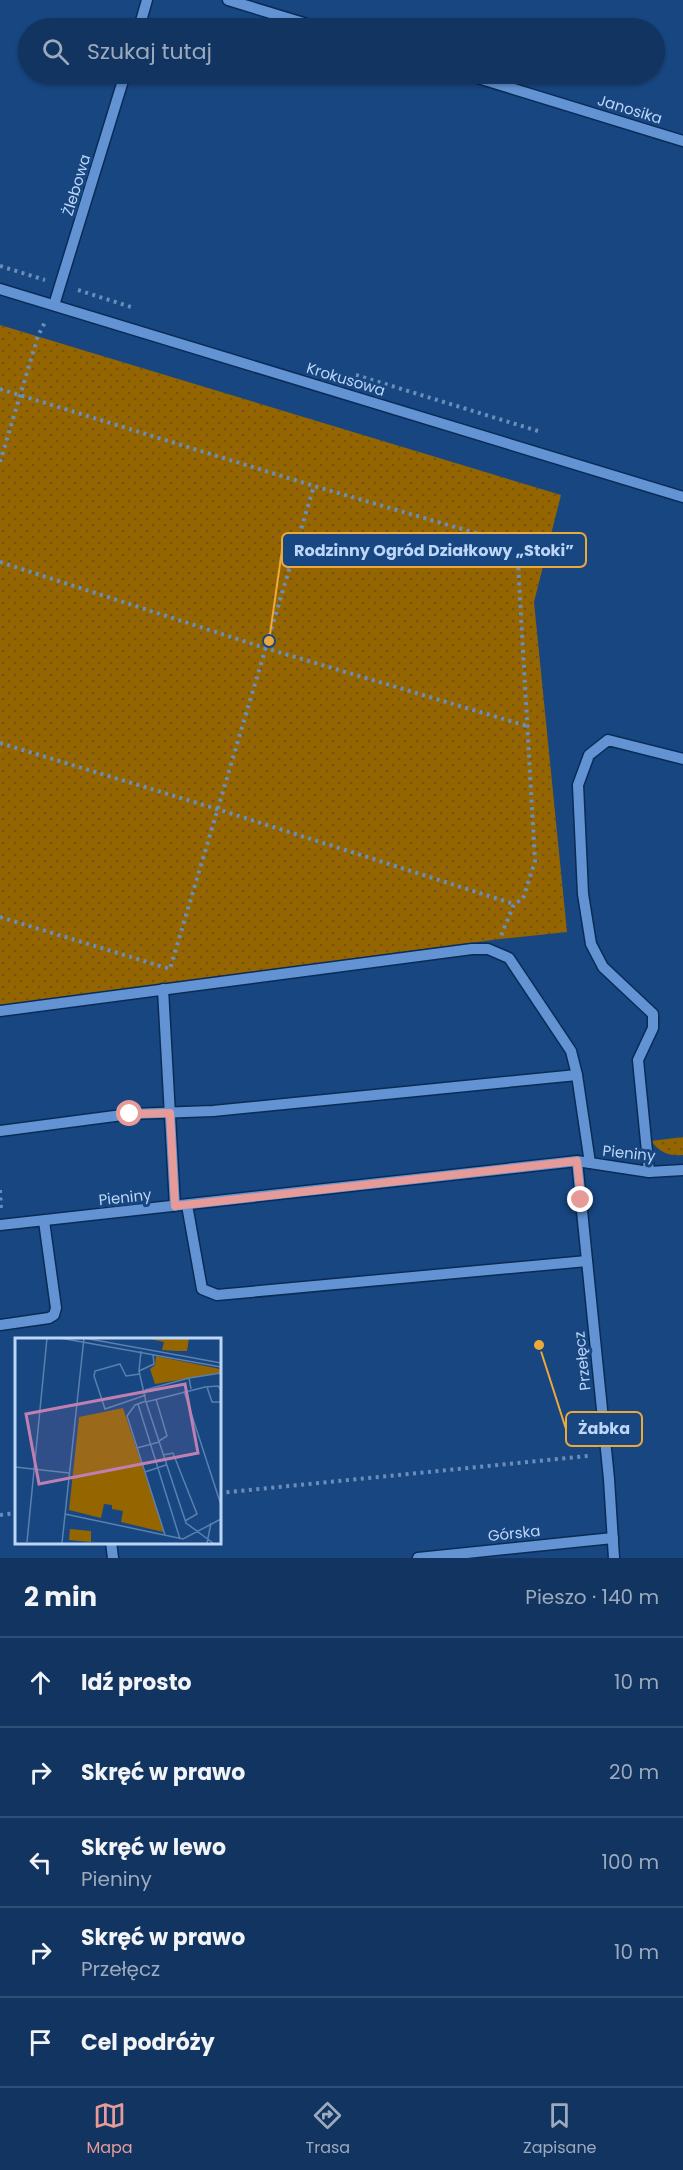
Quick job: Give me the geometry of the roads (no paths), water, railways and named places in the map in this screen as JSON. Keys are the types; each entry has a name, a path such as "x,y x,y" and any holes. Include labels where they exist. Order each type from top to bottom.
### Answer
{"street":[{"path":"142,18 147,0"},
{"path":"228,0 287,18"},
{"name":"Żlebowa","path":"54,305 122,84"},
{"name":"Janosika","path":"498,84 683,141"},
{"name":"Krokusowa","path":"0,288 683,497"},
{"path":"649,1172 638,1060 653,1028 653,1014 603,967 591,944 583,894 578,785 589,755 608,740 683,759"},
{"path":"0,1011 472,949 497,952 509,958 571,1051 590,1163"},
{"path":"163,989 175,1206"},
{"path":"0,1131 130,1114 213,1111 577,1076"},
{"name":"Pieniny","path":"0,1225 577,1161 649,1172 683,1170"},
{"name":"Przełęcz","path":"577,1161 607,1454 614,1558"},
{"path":"188,1205 202,1289 216,1295 587,1261"},
{"path":"0,1325 49,1318 54,1315 56,1308 44,1221"},
{"name":"Górska","path":"418,1558 613,1538"},
{"path":"111,1543 113,1558"}],"place":[{"name":"Rodzinny Ogród Działkowy „Stoki”","path":"269,641"},
{"name":"Żabka","path":"539,1345"}]}
